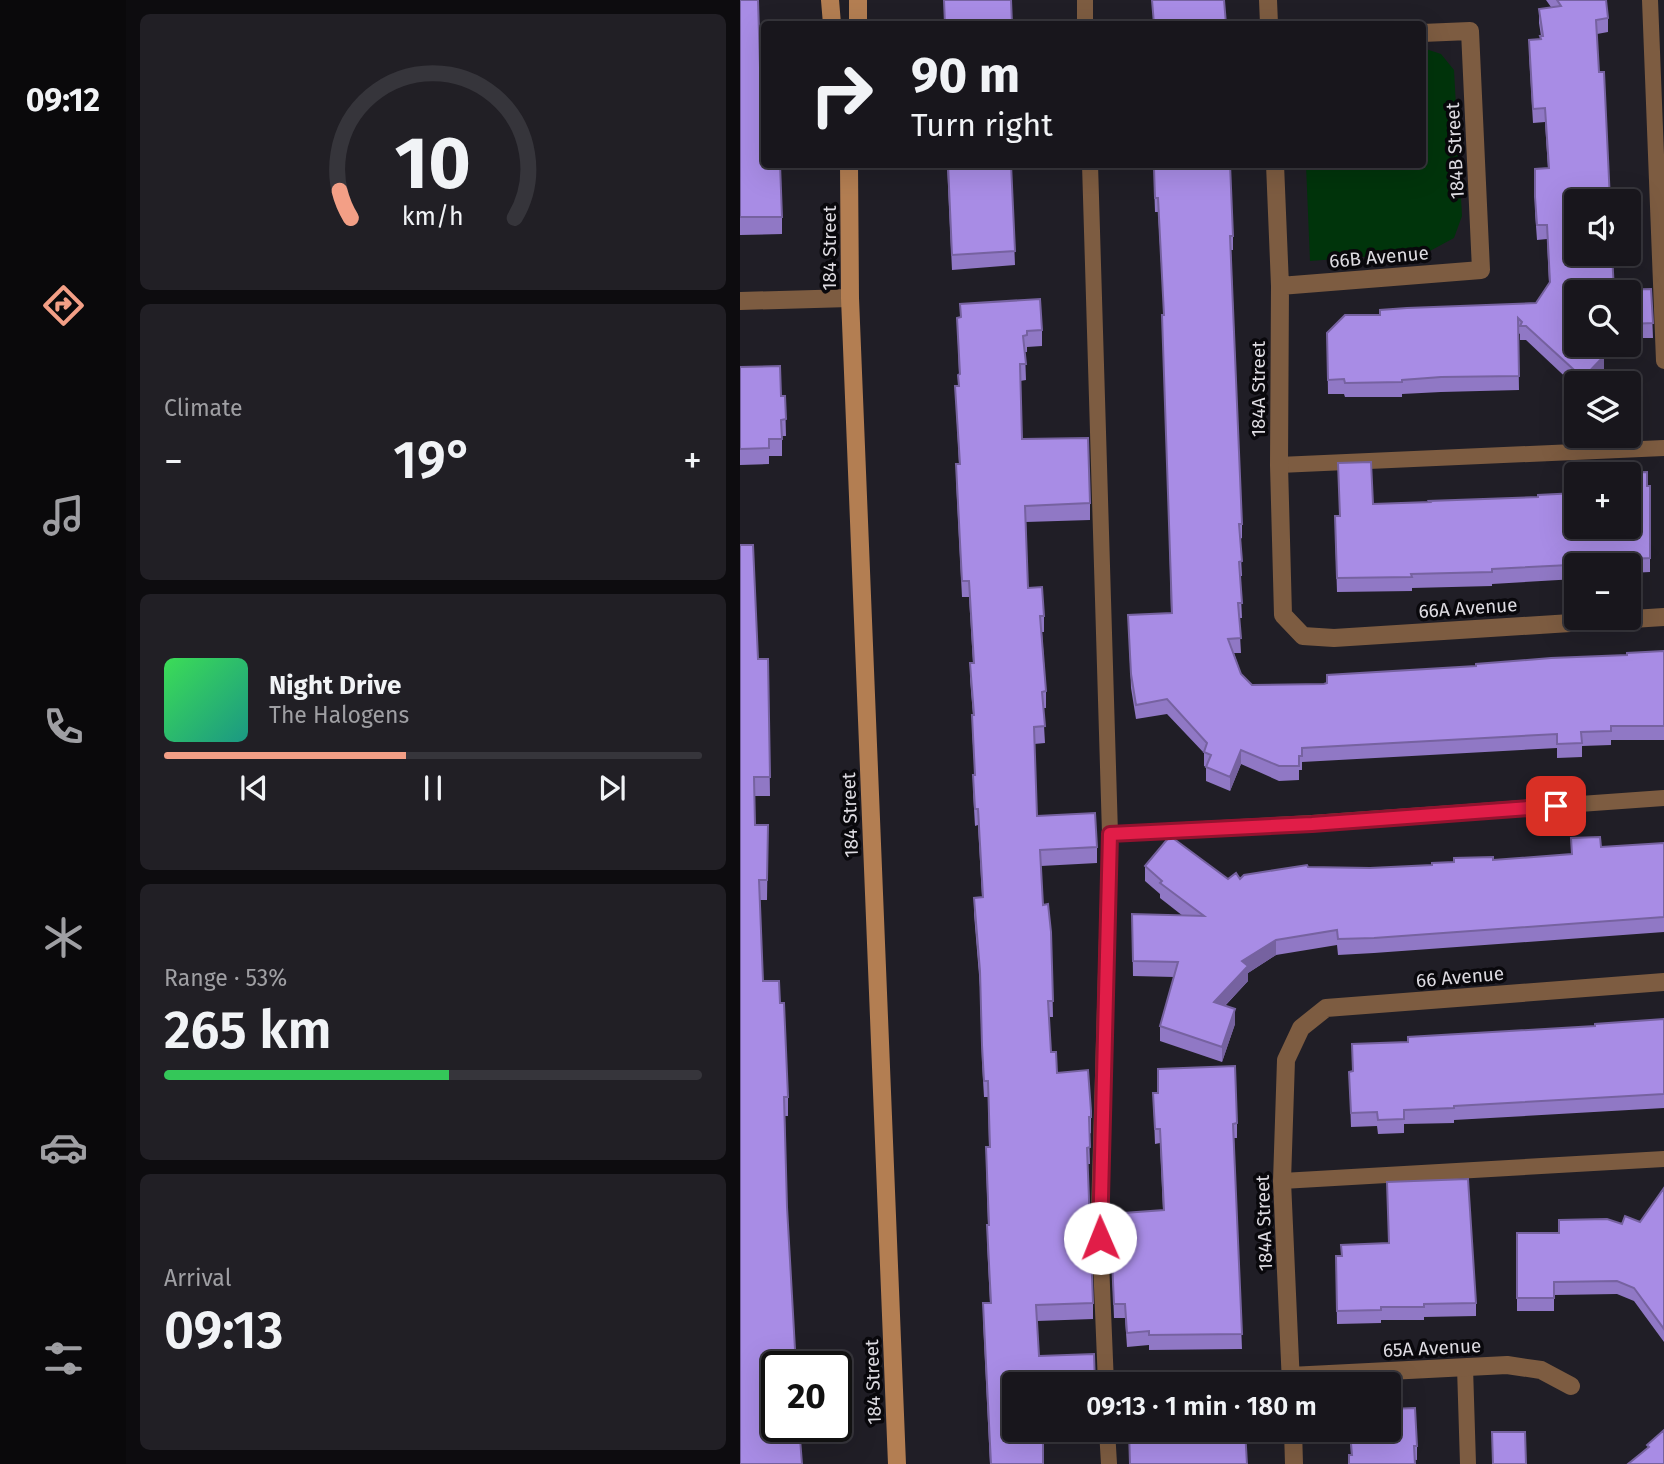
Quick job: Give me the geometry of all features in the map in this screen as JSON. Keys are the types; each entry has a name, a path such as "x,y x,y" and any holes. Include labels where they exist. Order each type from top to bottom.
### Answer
{"main road":[{"path":"830,0 833,21"},
{"path":"858,0 858,21"},
{"name":"184 Street","path":"849,168 850,298 897,1464"}],"street":[{"path":"1268,0 1269,21"},
{"name":"184B Street","path":"1426,33 1470,31 1481,270"},
{"name":"184A Street","path":"1275,168 1280,286 1279,465 1283,615"},
{"name":"66B Avenue","path":"1280,286 1481,270"},
{"path":"740,301 850,298"},
{"name":"66A Avenue","path":"1283,615 1303,636 1334,638 1664,617"},
{"name":"66 Avenue","path":"1286,1060 1301,1028 1326,1008 1664,982"},
{"name":"184A Street","path":"1286,1060 1282,1181 1291,1372"},
{"name":"65A Avenue","path":"1398,1372 1507,1365 1541,1370 1571,1386"},
{"path":"1293,1442 1294,1464"}],"lane":[{"path":"1085,0 1085,21"},
{"path":"1649,0 1664,361"},
{"path":"1090,168 1110,834 1099,1213 1106,1372"},
{"path":"1279,465 1664,448"},
{"path":"1110,834 1312,824 1664,798"},
{"path":"1282,1181 1664,1159"},
{"path":"1465,1367 1468,1464"},
{"path":"1108,1442 1109,1464"}],"green space":[{"path":"1426,49 1441,54 1454,70 1462,216 1454,238 1428,252 1310,261 1306,168 1426,168"}],"building":[{"path":"740,0 758,0 761,168 780,168 782,217 740,217"},
{"path":"944,0 1011,0 1012,21 945,21"},
{"path":"1152,0 1224,0 1226,21 1154,21"},
{"path":"1557,0 1606,0 1608,18 1596,20 1599,72 1604,72 1609,189 1564,189 1564,266 1613,266 1613,280 1564,280 1564,357 1603,357 1590,371 1575,371 1526,326 1520,326 1522,322 1518,318 1519,376 1441,377 1402,382 1345,383 1344,379 1328,380 1327,333 1345,315 1380,315 1380,310 1407,308 1536,303 1550,282 1547,225 1537,225 1535,197 1535,169 1549,168 1545,108 1533,109 1529,40 1541,39 1540,36 1543,36 1539,9 1561,6"},
{"path":"948,168 1011,168 1015,251 952,255"},
{"path":"1154,168 1230,168 1233,236 1230,236 1242,524 1239,524 1242,561 1239,562 1242,603 1238,603 1241,638 1228,639 1241,674 1252,685 1324,684 1327,683 1327,675 1664,651 1664,726 1611,726 1611,731 1581,732 1582,743 1557,744 1557,734 1302,748 1299,766 1279,766 1241,750 1230,777 1206,767 1211,755 1204,752 1207,743 1167,699 1136,705 1131,674 1128,615 1172,613 1164,315 1158,198 1155,198"},
{"path":"1641,289 1651,289 1653,323 1641,324"},
{"path":"1040,299 1042,330 1027,331 1027,335 1023,336 1026,364 1020,364 1022,439 1088,438 1090,503 1025,506 1028,588 1042,587 1044,616 1040,616 1046,691 1042,692 1045,726 1034,727 1037,816 1095,813 1097,847 1040,850 1043,905 1048,904 1051,932 1053,1001 1048,1001 1051,1052 1056,1052 1057,1073 1088,1070 1091,1117 1090,1147 1087,1148 1093,1303 1036,1305 1039,1356 1094,1354 1095,1372 1002,1372 1002,1442 1043,1442 1043,1464 991,1464 983,1303 991,1303 986,1147 990,1147 988,1081 984,1081 974,898 983,897 978,809 975,809 973,775 974,715 970,663 974,663 969,581 962,581 956,464 960,464 955,386 959,386 960,374 957,318 961,317 960,304"},
{"path":"780,366 781,396 785,396 786,419 781,420 782,439 769,439 769,448 740,449 740,367"},
{"path":"1371,462 1373,504 1564,494 1564,539 1641,539 1641,472 1647,472 1647,486 1650,486 1650,558 1641,558 1641,553 1564,553 1564,565 1492,569 1492,572 1411,574 1412,577 1337,578 1335,516 1340,516 1338,463"},
{"path":"740,545 753,545 758,659 768,659 770,777 754,777 755,825 768,825 767,880 759,880 763,981 779,981 780,1003 784,1003 788,1097 784,1097 787,1207 795,1351 761,1351 761,1442 800,1442 802,1464 740,1464"},
{"path":"1170,836 1228,879 1236,873 1240,879 1244,875 1307,865 1370,868 1432,865 1454,862 1454,858 1493,857 1493,860 1572,854 1571,838 1600,837 1601,847 1664,843 1664,917 1374,938 1338,939 1337,930 1276,940 1242,961 1248,966 1214,1002 1235,1009 1222,1047 1160,1026 1178,962 1133,961 1132,914 1204,916 1160,883 1162,881 1145,866"},
{"path":"1664,1019 1664,1094 1404,1110 1404,1119 1378,1120 1377,1112 1351,1113 1349,1072 1353,1071 1352,1044 1408,1042 1408,1037 1595,1026"},
{"path":"1235,1066 1237,1123 1233,1124 1242,1334 1149,1335 1149,1331 1127,1333 1125,1304 1114,1304 1110,1214 1164,1210 1160,1129 1155,1129 1153,1093 1158,1093 1158,1069"},
{"path":"1468,1179 1476,1303 1337,1311 1336,1256 1342,1256 1341,1245 1389,1243 1387,1182"},
{"path":"1664,1188 1664,1329 1634,1288 1617,1281 1554,1282 1554,1298 1517,1298 1517,1233 1559,1233 1559,1220 1607,1219 1622,1224 1625,1216 1640,1222"},
{"path":"1415,1408 1415,1464 1349,1464 1349,1455 1352,1455 1351,1442 1401,1442 1401,1409"},
{"path":"1664,1430 1664,1464 1628,1464 1649,1447 1647,1445"},
{"path":"1492,1432 1525,1432 1526,1464 1493,1464"},
{"path":"1129,1442 1246,1442 1247,1464 1130,1464"}],"route":[{"path":"1100,1238 1110,834 1312,824 1556,806"}]}
